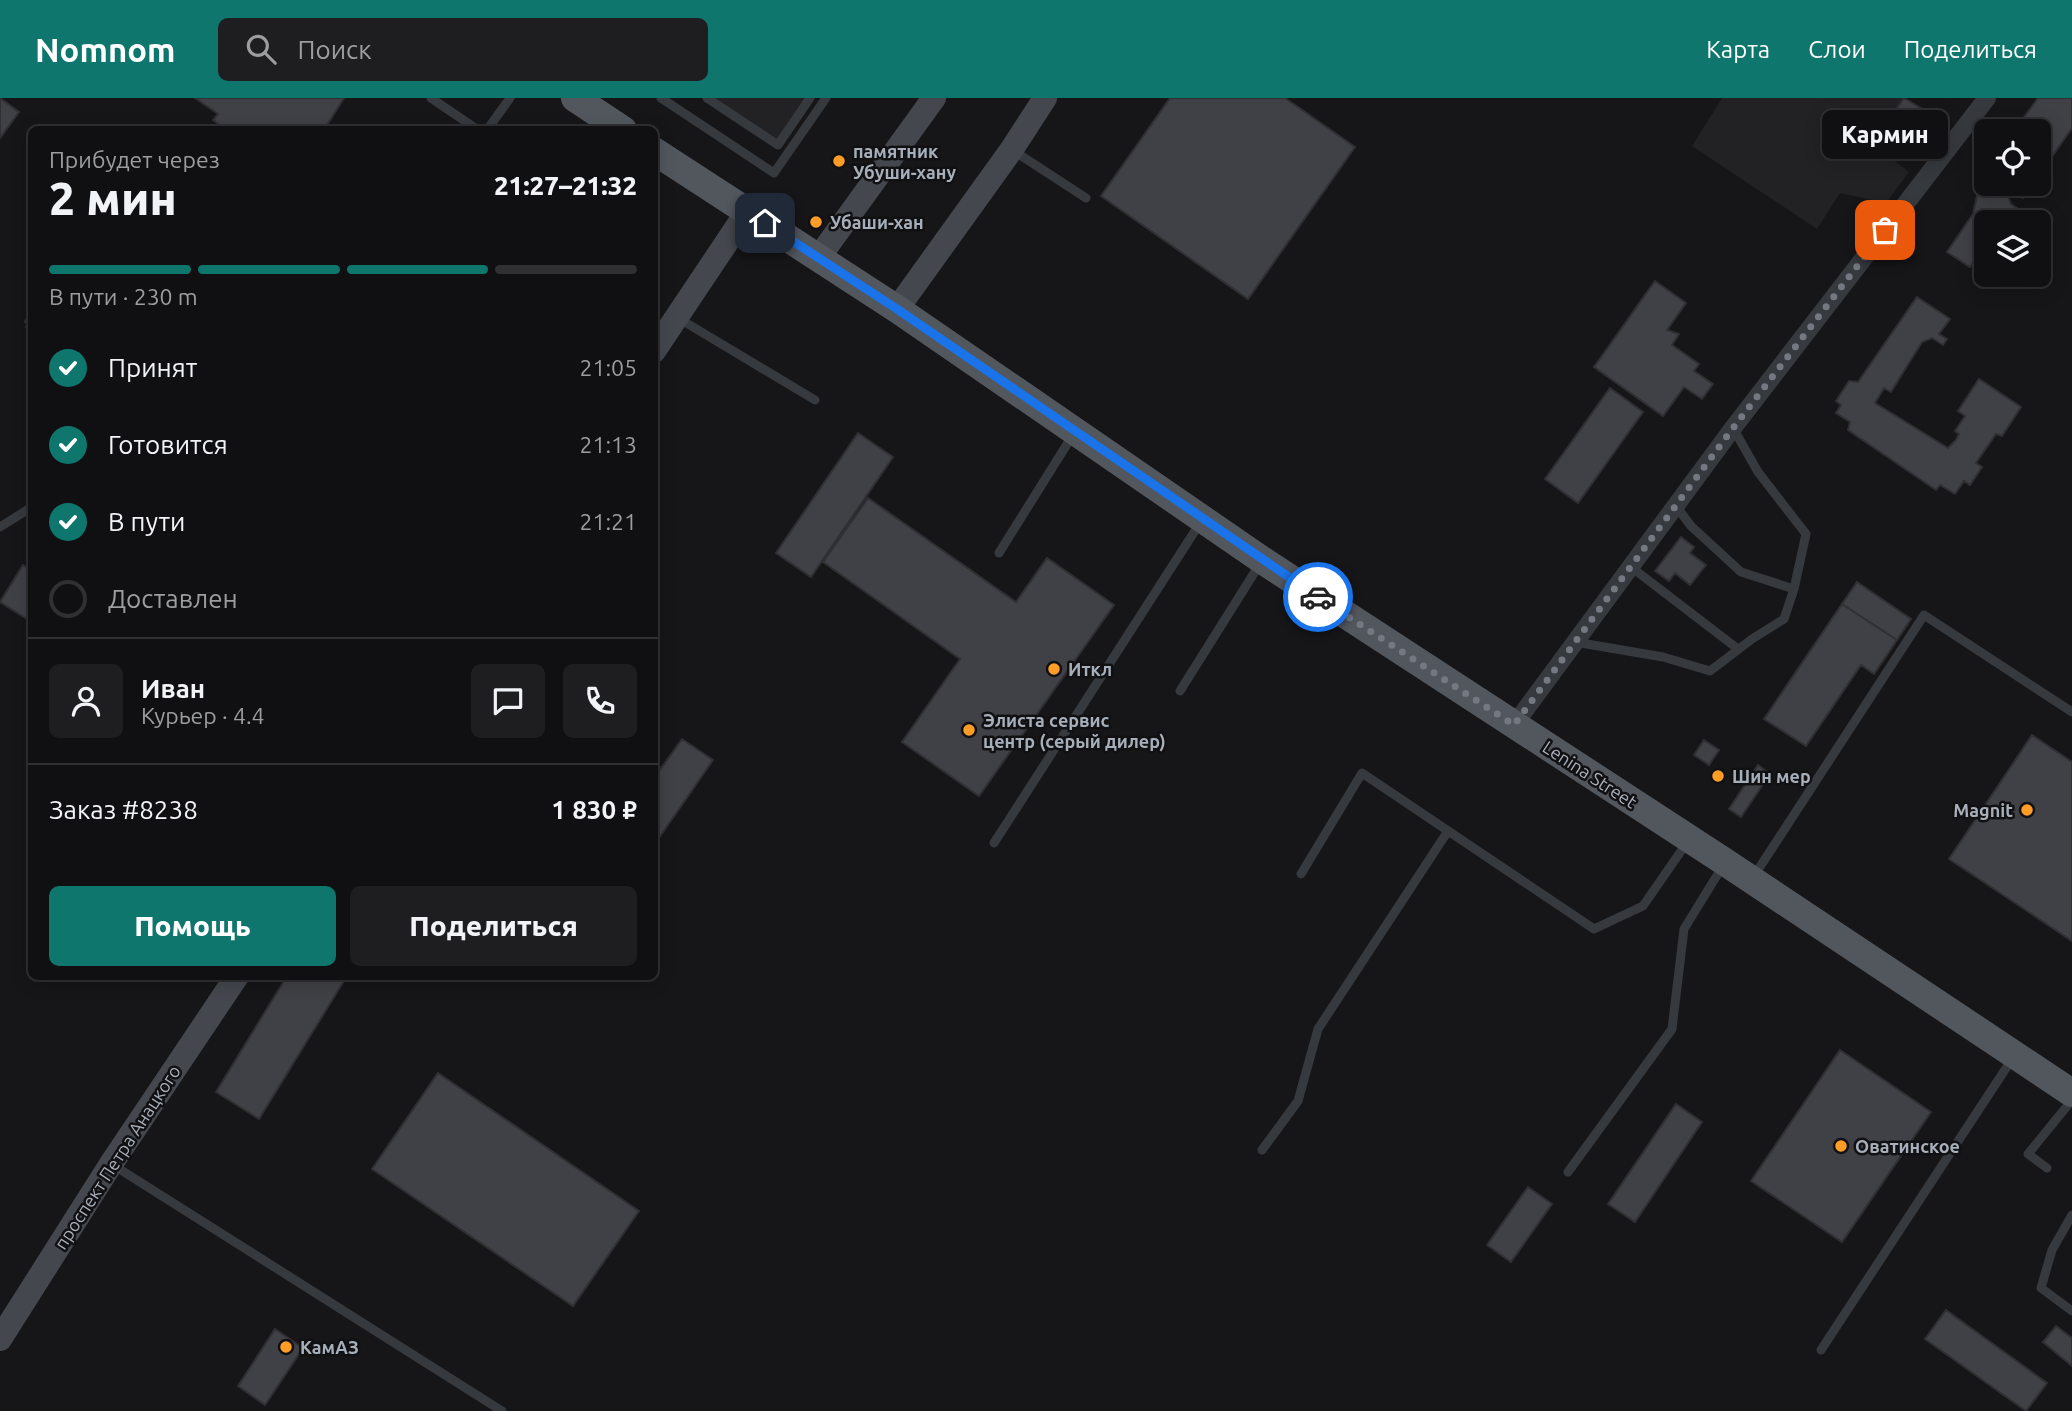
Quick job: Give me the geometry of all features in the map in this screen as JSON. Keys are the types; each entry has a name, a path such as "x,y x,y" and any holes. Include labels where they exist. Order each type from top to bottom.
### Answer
{"main road":[{"path":"575,98 616,126"},
{"path":"820,257 934,98"},
{"path":"897,309 1012,149 1045,98"},
{"name":"Lenina Street","path":"658,153 820,257 1262,560 1725,862 2072,1093"},
{"path":"658,345 747,212"},
{"name":"проспект Петра Анацкого","path":"0,1339 111,1164 234,980"}],"street":[{"path":"1514,725 1733,428 1987,98"}],"lane":[{"path":"431,98 472,126"},
{"path":"490,126 510,98"},
{"path":"661,98 774,173 825,98"},
{"path":"707,98 778,145 810,98"},
{"path":"1012,149 1086,198"},
{"path":"677,317 815,400"},
{"path":"1576,642 1662,657 1710,671 1784,619 1794,589 1806,534 1758,472 1733,428"},
{"path":"999,554 1075,432"},
{"path":"1676,506 1691,526 1741,572 1794,589"},
{"path":"0,527 28,510"},
{"path":"994,843 1202,519"},
{"path":"1180,691 1262,560"},
{"path":"1631,567 1738,649"},
{"path":"1752,880 1924,615 2072,712"},
{"path":"1301,874 1362,773 1594,929 1643,906 1689,839"},
{"path":"1262,1150 1298,1101 1318,1028 1448,831"},
{"path":"1568,1172 1672,1029 1684,929 1725,862"},
{"path":"1821,1350 2015,1055"},
{"path":"2047,1168 2028,1154 2072,1100"},
{"path":"111,1164 502,1411"},
{"path":"2072,1214 2052,1250 2041,1288 2072,1311"}],"shaded area":[{"path":"707,98 810,98 778,145"},
{"path":"1722,98 1904,98 1892,116 1915,132 1895,161 1909,172 1886,203 1840,193 1817,229 1692,146"}],"building":[{"path":"0,98 19,112 0,138"},
{"path":"195,98 344,98 326,126 221,126 213,120 218,114"},
{"path":"1170,98 1285,98 1355,147 1248,299 1101,196"},
{"path":"1904,98 1937,118 1923,138 1891,116"},
{"path":"2038,98 2072,98 2072,128 2051,158 2051,119 2023,119"},
{"path":"1977,196 2008,196 2011,204 2020,210 1974,210 1974,261 1970,267 1947,252 1973,214"},
{"path":"1655,281 1686,303 1667,330 1679,334 1672,345 1699,364 1694,371 1713,384 1702,399 1684,387 1663,416 1594,367"},
{"path":"1917,297 1950,319 1939,334 1947,339 1943,345 1932,338 1922,342 1891,392 1884,388 1875,403 1948,448 1956,440 1959,434 1955,431 1965,416 1958,411 1979,379 2021,407 2002,436 1996,434 1976,463 1982,467 1970,485 1964,481 1955,494 1940,485 1936,490 1848,430 1850,422 1836,413 1841,405 1836,401 1849,381 1858,382"},
{"path":"1610,388 1643,412 1578,503 1545,479"},
{"path":"858,433 893,457 811,577 776,553"},
{"path":"868,498 1016,602 1047,558 1114,605 979,796 902,742 960,659 823,562"},
{"path":"1681,537 1694,547 1690,553 1706,565 1690,585 1675,573 1669,581 1655,571"},
{"path":"23,565 28,568 28,620 0,602"},
{"path":"1857,582 1911,619 1897,640 1842,604"},
{"path":"1842,604 1897,640 1874,674 1861,665 1806,746 1764,719"},
{"name":"Magnit","path":"2032,735 2072,762 2072,941 1949,859"},
{"path":"682,739 713,760 658,839 658,772"},
{"path":"1704,740 1719,750 1709,765 1694,755"},
{"path":"1758,765 1770,774 1741,817 1729,809"},
{"path":"285,980 345,980 259,1119 216,1092"},
{"name":"Оватинское","path":"1840,1050 1931,1112 1842,1242 1751,1181"},
{"path":"438,1073 639,1211 573,1306 372,1169"},
{"path":"1676,1104 1702,1122 1635,1222 1608,1204"},
{"path":"1528,1187 1552,1204 1511,1262 1487,1245"},
{"path":"1946,1310 2047,1383 2026,1411 1925,1339"},
{"path":"2056,1326 2072,1338 2072,1366 2043,1342"},
{"path":"275,1329 303,1348 265,1405 238,1386"}],"way so far":[{"path":"1318,597 1514,725 1733,428 1885,230"}],"place":[{"name":"памятник Убуши-хану","path":"839,161"},
{"name":"Убаши-хан","path":"816,222"},
{"name":"Кармин","path":"1885,230"},
{"name":"Иткл","path":"1054,669"},
{"name":"Элиста сервис центр (серый дилер)","path":"969,730"},
{"name":"Шин мер","path":"1718,776"},
{"name":"Magnit","path":"2027,810"},
{"name":"Оватинское","path":"1841,1146"},
{"name":"КамАЗ","path":"286,1347"}],"route":[{"path":"765,223 897,309 1318,597"}]}
